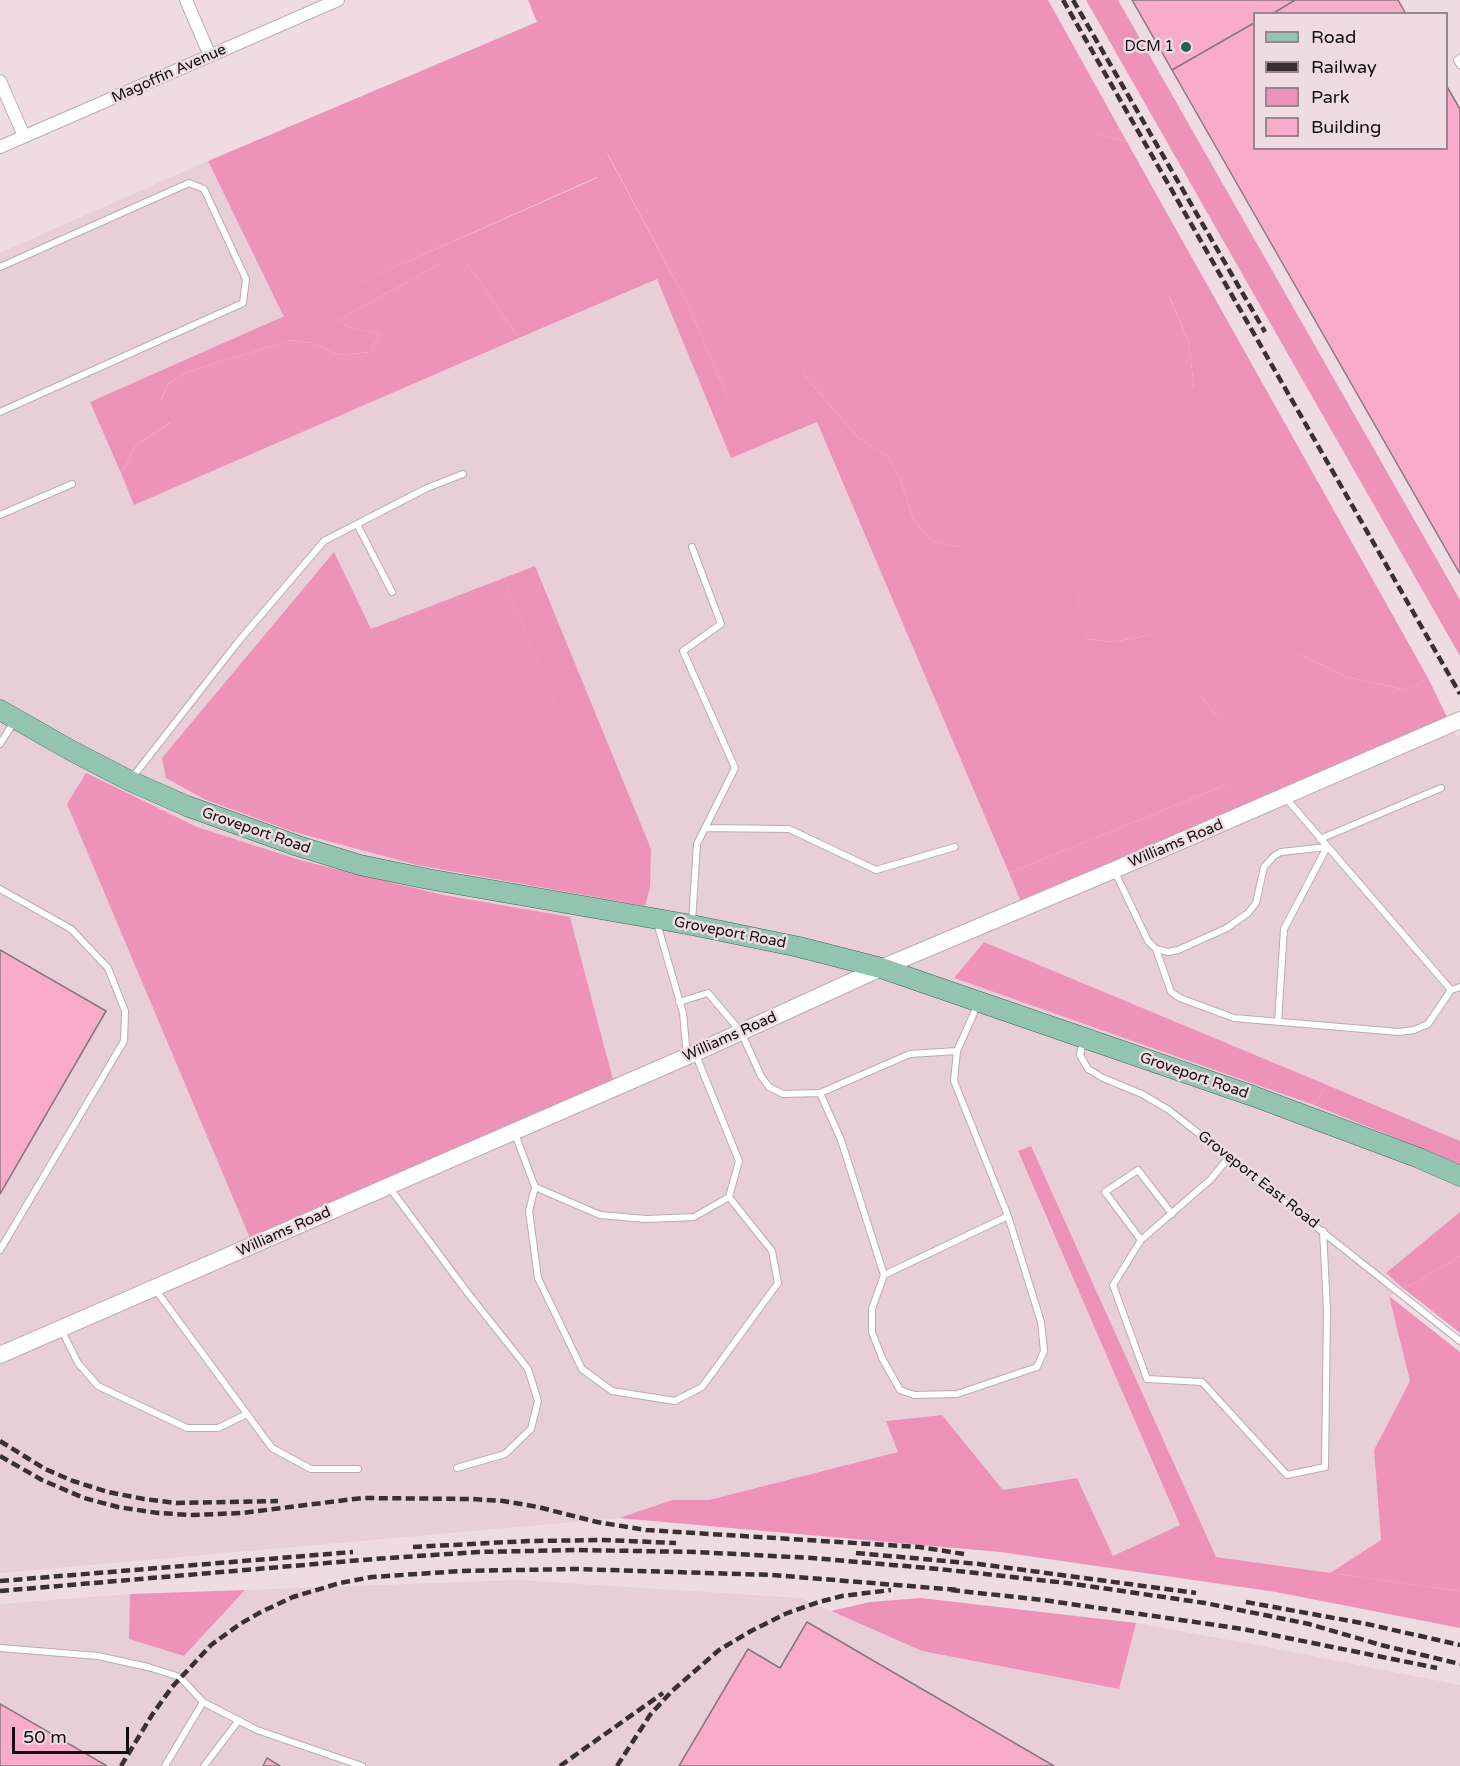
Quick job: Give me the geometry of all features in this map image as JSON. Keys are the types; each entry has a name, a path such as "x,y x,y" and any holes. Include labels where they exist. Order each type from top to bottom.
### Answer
{"main road":[{"name":"Groveport Road","path":"8,715 129,781 187,806 298,846 360,865 495,892 692,925 799,947 881,968 1326,1123 1460,1176"},
{"name":"Williams Road","path":"0,1355 691,1054 881,968 1460,720"}],"street":[{"path":"186,0 210,57"},
{"name":"Magoffin Avenue","path":"0,147 338,0"},
{"path":"0,81 24,136"}],"lane":[{"path":"1460,58 1457,60 1460,65"},
{"path":"0,267 189,183 204,189 246,279 243,303 0,412"},
{"path":"129,781 238,642 324,541 427,488 463,474"},
{"path":"0,515 72,484"},
{"path":"357,524 392,592"},
{"path":"692,547 721,624 683,651 735,768 697,844 692,925"},
{"path":"0,744 8,715"},
{"path":"1320,839 1441,788"},
{"path":"1284,797 1450,990"},
{"path":"705,828 789,829 876,870 954,847"},
{"path":"1156,949 1168,952 1178,950 1227,928 1248,913 1256,903 1264,867 1274,856 1281,852 1327,847"},
{"path":"1278,1022 1284,929 1327,847"},
{"path":"1114,870 1148,941 1156,949 1171,992 1180,998 1234,1018 1399,1032 1414,1030 1428,1024 1450,990 1460,987"},
{"path":"0,888 71,929 108,968 125,1011 124,1041 0,1250"},
{"path":"535,1187 600,1215 646,1219 694,1217 729,1197 740,1161 691,1054 683,1013 656,919"},
{"path":"680,1002 708,993 741,1032 761,1076 769,1087 783,1094 820,1093 910,1054 957,1051"},
{"path":"820,1093 841,1140 884,1275 872,1309 872,1332 882,1358 900,1390 914,1395 957,1394 1037,1367 1044,1351 1041,1322 1008,1216 954,1082 957,1051 979,1001"},
{"name":"Groveport East Road","path":"1084,1037 1080,1055 1088,1069 1102,1078 1142,1094 1169,1110 1460,1341"},
{"path":"514,1131 535,1187 529,1211 538,1278 582,1369 612,1391 675,1401 702,1387 778,1283 772,1251 729,1197"},
{"path":"1229,1157 1210,1179 1141,1240 1113,1285 1147,1379 1202,1382 1287,1475 1325,1467 1327,1309 1323,1231"},
{"path":"1141,1240 1105,1192 1138,1170 1172,1214"},
{"path":"389,1186 467,1292 528,1369 538,1401 531,1430 505,1454 457,1468"},
{"path":"884,1275 1008,1216"},
{"path":"154,1288 272,1448 311,1469 358,1469"},
{"path":"61,1329 78,1363 98,1386 186,1428 218,1428 247,1414"},
{"path":"0,1648 98,1656 180,1677 203,1702 257,1730 362,1766"},
{"path":"165,1766 203,1702"},
{"path":"204,1766 239,1720"}],"shaded area":[{"path":"552,15 609,157 688,305 727,397 739,404 762,369 788,367 803,374 857,437 888,457 900,479 913,519 932,541 959,547 1095,555 1104,567 1078,596 1075,625 1088,639 1113,642 1151,635 1187,645 1203,669 1200,694 1219,721 1239,762 1227,784 1009,873 817,422 731,458 657,279 519,338 467,263 441,263 338,320 348,327 379,334 371,352 339,355 313,343 291,340 184,373 168,384 161,399 171,422 136,445 121,473 90,402 597,178 537,22"},
{"path":"1099,135 1127,142 1428,678 1406,690 1347,677 1297,653 1241,632 1198,602 1178,553 1194,390 1189,342 1172,302 1096,149"},
{"path":"208,161 284,317 91,402 135,504 657,279 731,458 817,422 1021,902 1447,717 1457,737 1460,735 1460,1141 984,942 954,978 1314,1105 1460,1164 1460,1212 1386,1273 1404,1289 1390,1296 1410,1381 1374,1450 1381,1540 1330,1573 1216,1557 1030,1146 1018,1152 1180,1525 1113,1556 1077,1478 1003,1490 942,1415 887,1421 899,1452 709,1500 672,1500 619,1518 0,1573 0,253"},
{"path":"535,566 651,849 650,888 630,883 504,578"},
{"path":"1327,1085 1460,1141 1460,1164 1314,1105"},
{"path":"1031,1146 1216,1557 1460,1591 1460,1628 1276,1592 1000,1552 619,1518 672,1500 709,1500 898,1452 886,1421 942,1415 1003,1490 1077,1478 1113,1556 1180,1525 1018,1151"},
{"path":"1460,1212 1460,1256 1404,1289 1386,1273"},
{"path":"518,1580 800,1598 922,1651 1118,1689 1136,1623 1460,1685 1460,1766 0,1766 0,1604 130,1594 129,1639 184,1656 245,1590"}],"green space":[{"path":"528,0 1048,0 1127,142 1099,135 1189,342 1194,390 1297,653 1347,677 1406,690 1428,678 1447,717 1021,902 1009,873 1227,784 1219,721 1200,694 1151,635 1113,642 1088,639 1074,625 1078,596 1103,567 959,547 932,541 913,519 900,479 888,457 857,437 803,374 749,392 739,405 727,397 688,305 538,22 597,177 284,317 208,161 537,22"},
{"path":"1086,0 1118,0 1460,600 1460,656"},
{"path":"441,263 467,263 519,338 134,505 121,473 136,445 170,423 161,400 168,384 184,373 291,340 313,343 339,355 371,352 379,334 348,327 338,320"},
{"path":"334,552 371,629 504,578 630,882 650,888 645,906 417,865 291,831 204,799 166,778 162,758"},
{"path":"86,773 197,827 303,861 443,895 570,917 613,1080 250,1238 67,804"},
{"path":"984,942 1327,1085 1314,1105 954,978"},
{"path":"1460,1256 1460,1333 1404,1289"},
{"path":"1389,1296 1460,1352 1460,1591 1330,1573 1381,1540 1374,1450 1410,1381"},
{"path":"245,1590 184,1656 129,1639 130,1594"},
{"path":"921,1598 1136,1623 1119,1689 922,1651 831,1611 870,1602"}],"building":[{"name":"DCM 1","path":"1132,0 1295,0 1275,12 1253,12 1253,24 1172,70"},
{"path":"1295,0 1398,0 1405,12 1275,12"},
{"path":"1253,24 1253,150 1448,150 1448,88 1460,109 1460,574 1172,70"},
{"path":"0,950 106,1011 0,1194"},
{"path":"807,1622 1054,1766 679,1766 748,1649 780,1668"},
{"path":"0,1704 107,1766 0,1766"},
{"path":"267,1758 280,1766 263,1766"}],"railway":[{"path":"1063,0 1460,694"},
{"path":"1073,0 1265,332"},
{"path":"0,1441 45,1469 108,1492 176,1503 278,1501"},
{"path":"0,1456 42,1480 84,1498 118,1507 158,1513 192,1515 242,1513 362,1498 472,1499 538,1507 597,1522 646,1530 919,1547 964,1554"},
{"path":"413,1547 529,1541 605,1540 676,1543"},
{"path":"0,1591 478,1552 578,1550 696,1552 812,1558 939,1569 1067,1583 1205,1603 1309,1624 1381,1645 1460,1664"},
{"path":"0,1581 353,1552"},
{"path":"856,1553 979,1564 1196,1593"},
{"path":"121,1766 172,1687 211,1645 261,1612 293,1597 340,1583 372,1577 461,1571 576,1569 772,1575 959,1590"},
{"path":"617,1766 650,1715 672,1691 719,1650 785,1614 819,1602 842,1596 891,1590"},
{"path":"951,1590 1043,1600 1243,1629 1437,1668"},
{"path":"1246,1602 1367,1624 1460,1645"},
{"path":"560,1766 663,1693"}],"place":[{"name":"DCM 1","path":"1186,47"}]}
